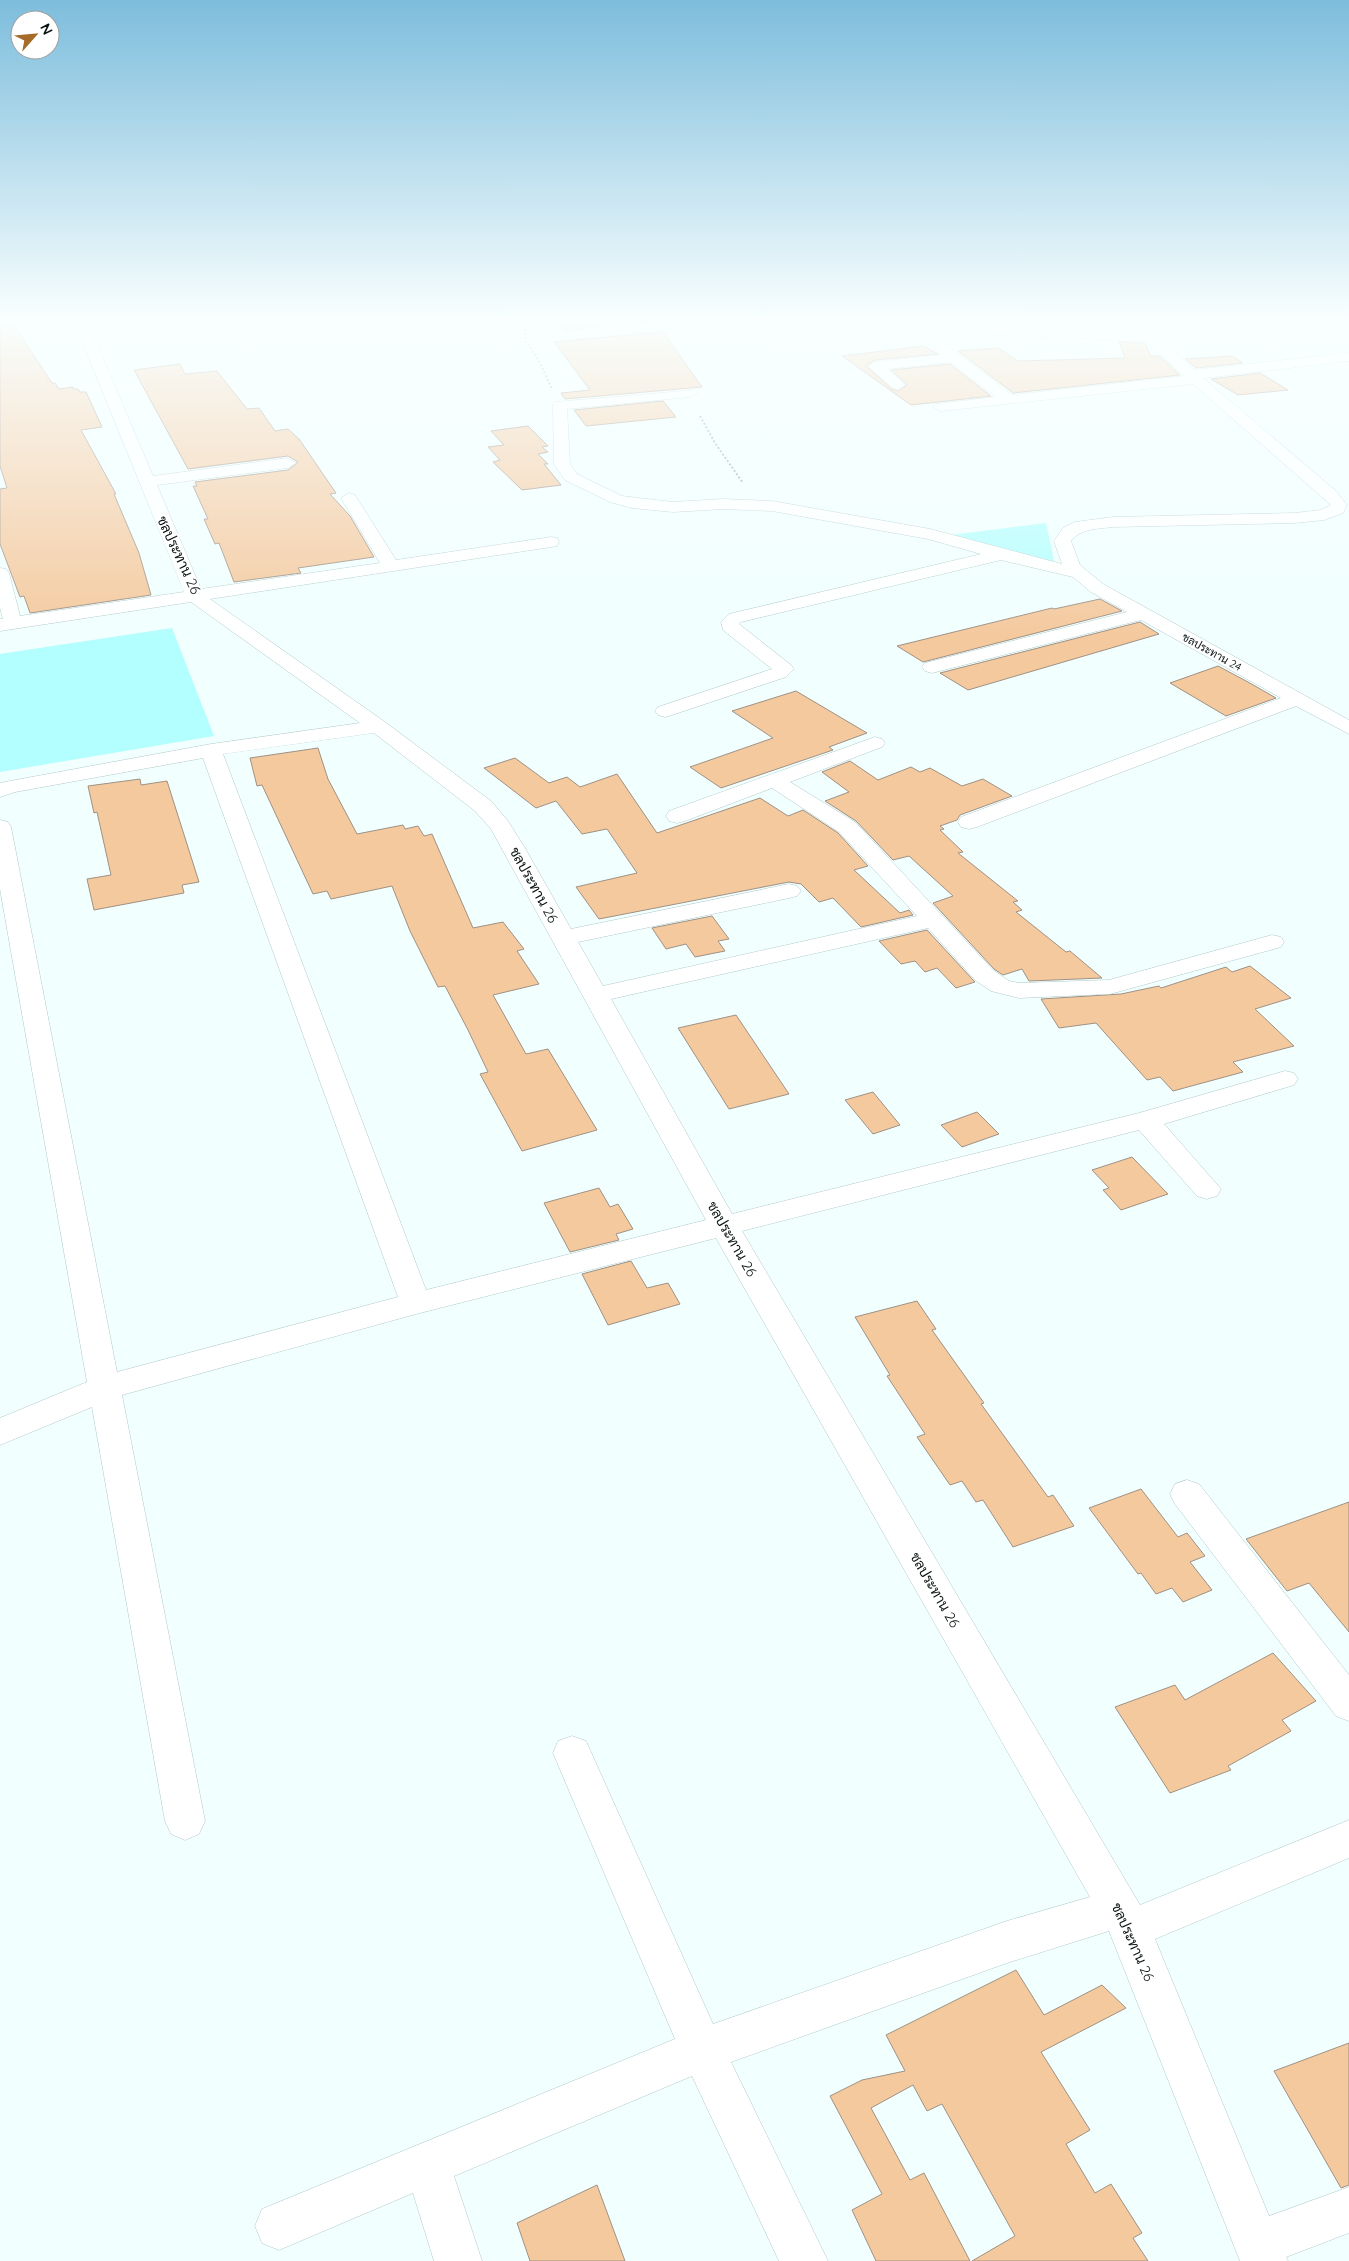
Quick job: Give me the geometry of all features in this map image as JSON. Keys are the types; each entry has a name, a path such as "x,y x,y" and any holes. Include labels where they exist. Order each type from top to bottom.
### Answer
{"street":[{"name":"ชลประทาน 26","path":"123,427 195,596 378,726 489,813 514,848 724,1226 1125,1919 1261,2253"},
{"path":"561,427 562,464 571,477 616,499 632,503 673,507 758,504 930,534 999,554 1076,573"},
{"path":"1076,573 1064,554 1062,541 1070,532 1081,526 1113,522 1324,515 1337,510 1339,505 1330,494 1251,427"},
{"path":"146,482 288,463"},
{"path":"1330,494 1349,492"},
{"path":"349,498 391,566"},
{"path":"0,573 6,624 551,542"},
{"path":"665,711 784,669 730,626 730,622 735,618 999,554"},
{"name":"ชลประทาน 24","path":"1076,573 1097,588 1142,614 1349,728"},
{"path":"932,667 1142,614"},
{"path":"969,822 1297,699"},
{"path":"0,791 211,750 378,726"},
{"path":"677,816 875,743"},
{"path":"211,750 416,1303"},
{"path":"773,780 847,827 932,920 984,974 1000,986 1020,991 1110,986 1272,942"},
{"path":"0,827 106,1387 185,1821"},
{"path":"564,938 788,891"},
{"path":"596,995 932,920"},
{"path":"0,1432 106,1387 416,1303 1145,1120 1285,1078"},
{"path":"1145,1120 1207,1190"},
{"path":"1187,1494 1349,1704"},
{"path":"572,1752 702,2050 804,2261"},
{"path":"279,2226 702,2050 1007,1942 1125,1919 1349,1839"},
{"path":"427,2163 458,2261"},
{"path":"1261,2253 1349,2210"}],"path":[{"path":"706,427 715,443 758,504"}],"shaded area":[{"path":"1046,523 1055,565 951,535"},
{"path":"172,628 214,736 0,772 0,654"}],"building":[{"path":"0,427 102,427 81,430 116,494 114,494 139,553 151,595 30,613 24,596 20,597 0,544 0,489 7,488 0,466"},
{"path":"165,427 272,427 275,431 288,429 299,439 336,493 330,494 350,516 374,557 298,568 301,573 234,582 219,543 215,544 204,519 208,519 193,486 197,486 195,482 288,470 298,462 288,456 188,469"},
{"path":"529,427 548,446 542,447 548,452 538,454 548,464 544,464 561,485 522,490 493,462 500,460 488,447 504,445 491,431"},
{"path":"1100,599 1122,611 923,662 897,646 1052,608"},
{"path":"1140,622 1159,634 968,690 940,673"},
{"path":"1218,666 1276,698 1226,716 1170,683"},
{"path":"796,691 867,733 829,747 833,750 721,788 690,767 773,738 732,711"},
{"path":"318,748 328,779 357,834 403,825 405,829 418,826 424,836 432,834 473,928 503,922 524,949 517,951 539,984 493,995 526,1054 548,1049 597,1130 522,1151 480,1074 488,1072 468,1030 445,986 438,987 410,931 392,886 331,899 327,891 313,894 262,785 257,786 250,758"},
{"path":"515,758 549,783 567,777 580,787 617,774 657,833 760,798 788,816 803,810 838,833 868,866 854,870 900,913 909,910 913,915 861,927 833,898 819,902 801,884 789,882 599,919 576,887 637,873 607,829 582,834 556,801 536,808 484,768"},
{"path":"850,761 878,780 911,767 920,772 930,768 962,786 983,779 1012,796 960,815 957,820 940,826 944,829 940,830 963,852 958,853 1018,901 1013,902 1022,910 1016,912 1066,952 1070,951 1102,978 1029,981 1022,969 1003,975 994,969 933,903 953,896 909,856 893,860 856,821 825,801 849,792 822,772"},
{"path":"140,779 141,785 167,781 199,882 182,885 184,893 94,910 87,879 111,875 97,812 94,813 88,786"},
{"path":"712,916 729,939 718,941 725,951 695,957 686,944 666,949 652,928"},
{"path":"927,930 975,982 956,988 937,968 925,972 915,961 901,964 879,941"},
{"path":"1250,966 1291,998 1255,1009 1294,1046 1233,1062 1243,1072 1173,1091 1160,1077 1147,1080 1096,1023 1059,1028 1041,999 1121,994 1159,986 1161,988 1226,967 1232,972"},
{"path":"736,1015 789,1094 729,1109 678,1028"},
{"path":"873,1092 900,1125 873,1134 845,1100"},
{"path":"977,1112 999,1134 962,1147 941,1125"},
{"path":"1132,1157 1168,1194 1121,1210 1103,1190 1109,1188 1092,1170"},
{"path":"599,1188 610,1207 618,1204 633,1229 616,1234 619,1240 570,1252 544,1203"},
{"path":"631,1261 647,1288 668,1283 680,1304 608,1325 582,1274"},
{"path":"917,1301 936,1329 932,1330 984,1403 981,1404 1048,1497 1053,1495 1074,1526 1013,1547 983,1500 976,1502 962,1481 950,1485 917,1437 925,1434 887,1376 890,1375 855,1317"},
{"path":"1141,1489 1178,1537 1187,1533 1205,1556 1190,1562 1212,1590 1183,1602 1172,1588 1156,1594 1141,1573 1138,1574 1089,1508"},
{"path":"1349,1502 1349,1632 1309,1583 1287,1591 1246,1539"},
{"path":"1273,1653 1316,1701 1282,1720 1291,1731 1228,1766 1231,1770 1170,1793 1115,1707 1175,1685 1185,1700"},
{"path":"1016,1970 1044,2015 1102,1985 1126,2008 1041,2052 1090,2130 1066,2144 1095,2193 1111,2184 1142,2233 1133,2238 1148,2261 972,2261 1015,2236 942,2104 927,2111 913,2085 871,2108 910,2180 924,2173 970,2261 876,2261 852,2210 882,2194 830,2096 862,2080 905,2071 886,2035"},
{"path":"1349,2043 1349,2185 1341,2188 1274,2071"},
{"path":"597,2185 625,2261 530,2261 517,2223"}]}
